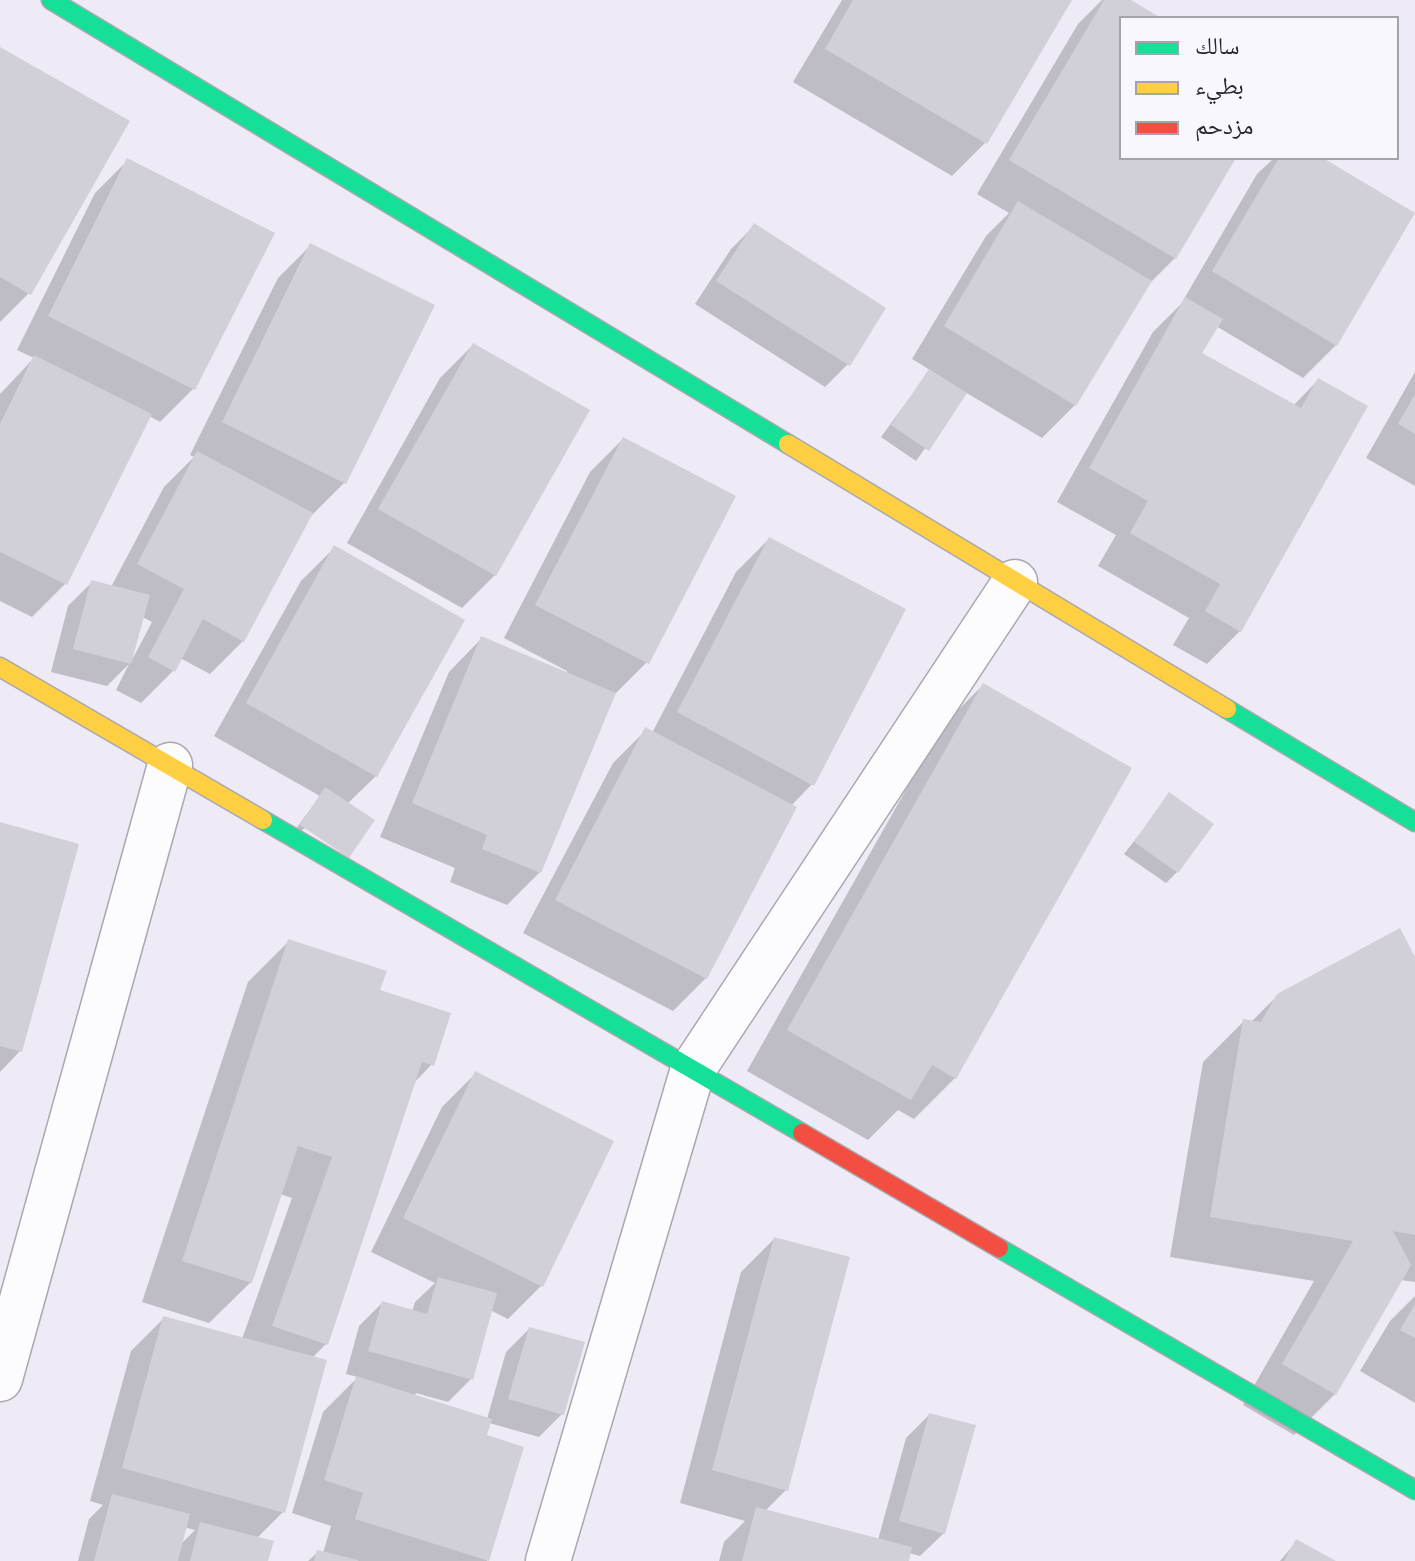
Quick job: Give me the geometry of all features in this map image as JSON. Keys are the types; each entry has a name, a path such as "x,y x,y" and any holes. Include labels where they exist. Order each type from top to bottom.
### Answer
{"street":[{"path":"51,0 1415,822"},
{"path":"548,1561 693,1069 1015,582"},
{"path":"0,667 1415,1490"},
{"path":"0,1379 170,765"}],"building":[{"path":"853,0 1072,0 987,144 825,49"},
{"path":"1104,0 1131,0 1158,16 1119,16 1119,160 1235,160 1176,259 1009,160"},
{"path":"0,47 130,121 31,295 0,277"},
{"path":"127,158 275,233 195,390 48,316"},
{"path":"1278,160 1326,160 1415,213 1337,346 1212,271"},
{"path":"1018,201 1152,281 1076,406 944,326"},
{"path":"754,223 886,308 850,366 716,281"},
{"path":"310,243 435,305 346,484 222,422"},
{"path":"1185,297 1223,319 1202,353 1301,408 1318,378 1368,406 1241,632 1205,611 1220,584 1130,533 1148,501 1089,468"},
{"path":"473,343 590,410 496,576 378,509"},
{"path":"34,355 152,414 67,585 0,552 0,424"},
{"path":"929,369 967,393 929,451 891,425"},
{"path":"1415,394 1415,434 1398,424"},
{"path":"623,437 736,496 649,664 535,605"},
{"path":"197,451 313,513 244,642 203,619 175,672 148,657 184,589 137,564"},
{"path":"769,537 906,609 814,786 677,712"},
{"path":"334,545 465,620 377,777 246,703"},
{"path":"91,580 150,595 131,664 73,649"},
{"path":"481,636 616,693 541,873 482,849 487,835 412,803"},
{"path":"983,683 1132,768 956,1079 932,1065 911,1100 787,1030"},
{"path":"645,727 797,807 707,979 555,900"},
{"path":"325,787 375,820 349,858 300,825"},
{"path":"1169,792 1214,824 1178,873 1134,842"},
{"path":"0,822 79,844 22,1052 0,1046"},
{"path":"1400,928 1415,957 1415,1235 1393,1231 1411,1265 1336,1395 1282,1364 1353,1241 1210,1217 1243,1019 1261,1022 1277,994"},
{"path":"288,939 387,971 380,990 451,1013 434,1066 422,1062 328,1345 272,1326 332,1157 298,1146 252,1283 182,1261"},
{"path":"475,1071 614,1141 543,1287 403,1218"},
{"path":"774,1237 850,1257 788,1491 712,1470"},
{"path":"438,1277 497,1293 473,1380 368,1351 382,1301 427,1314"},
{"path":"1415,1304 1415,1338 1400,1330"},
{"path":"163,1316 327,1360 285,1513 122,1468"},
{"path":"529,1327 585,1342 564,1415 508,1399"},
{"path":"356,1376 492,1419 487,1435 524,1447 489,1561 355,1519 363,1493 324,1480"},
{"path":"929,1413 976,1425 945,1534 899,1521"},
{"path":"112,1494 190,1514 178,1561 94,1561"},
{"path":"756,1507 912,1547 909,1561 742,1561"},
{"path":"200,1522 274,1541 268,1561 190,1561"},
{"path":"1296,1539 1336,1561 1284,1561"},
{"path":"317,1550 358,1560 358,1561 314,1561"}],"traffic: fast":[{"path":"51,0 788,444"},
{"path":"1227,709 1415,822"},
{"path":"263,820 802,1133"},
{"path":"999,1248 1415,1490"}],"traffic: slow":[{"path":"788,444 1227,709"},
{"path":"0,667 263,820"}],"traffic: jam":[{"path":"802,1133 999,1248"}]}
